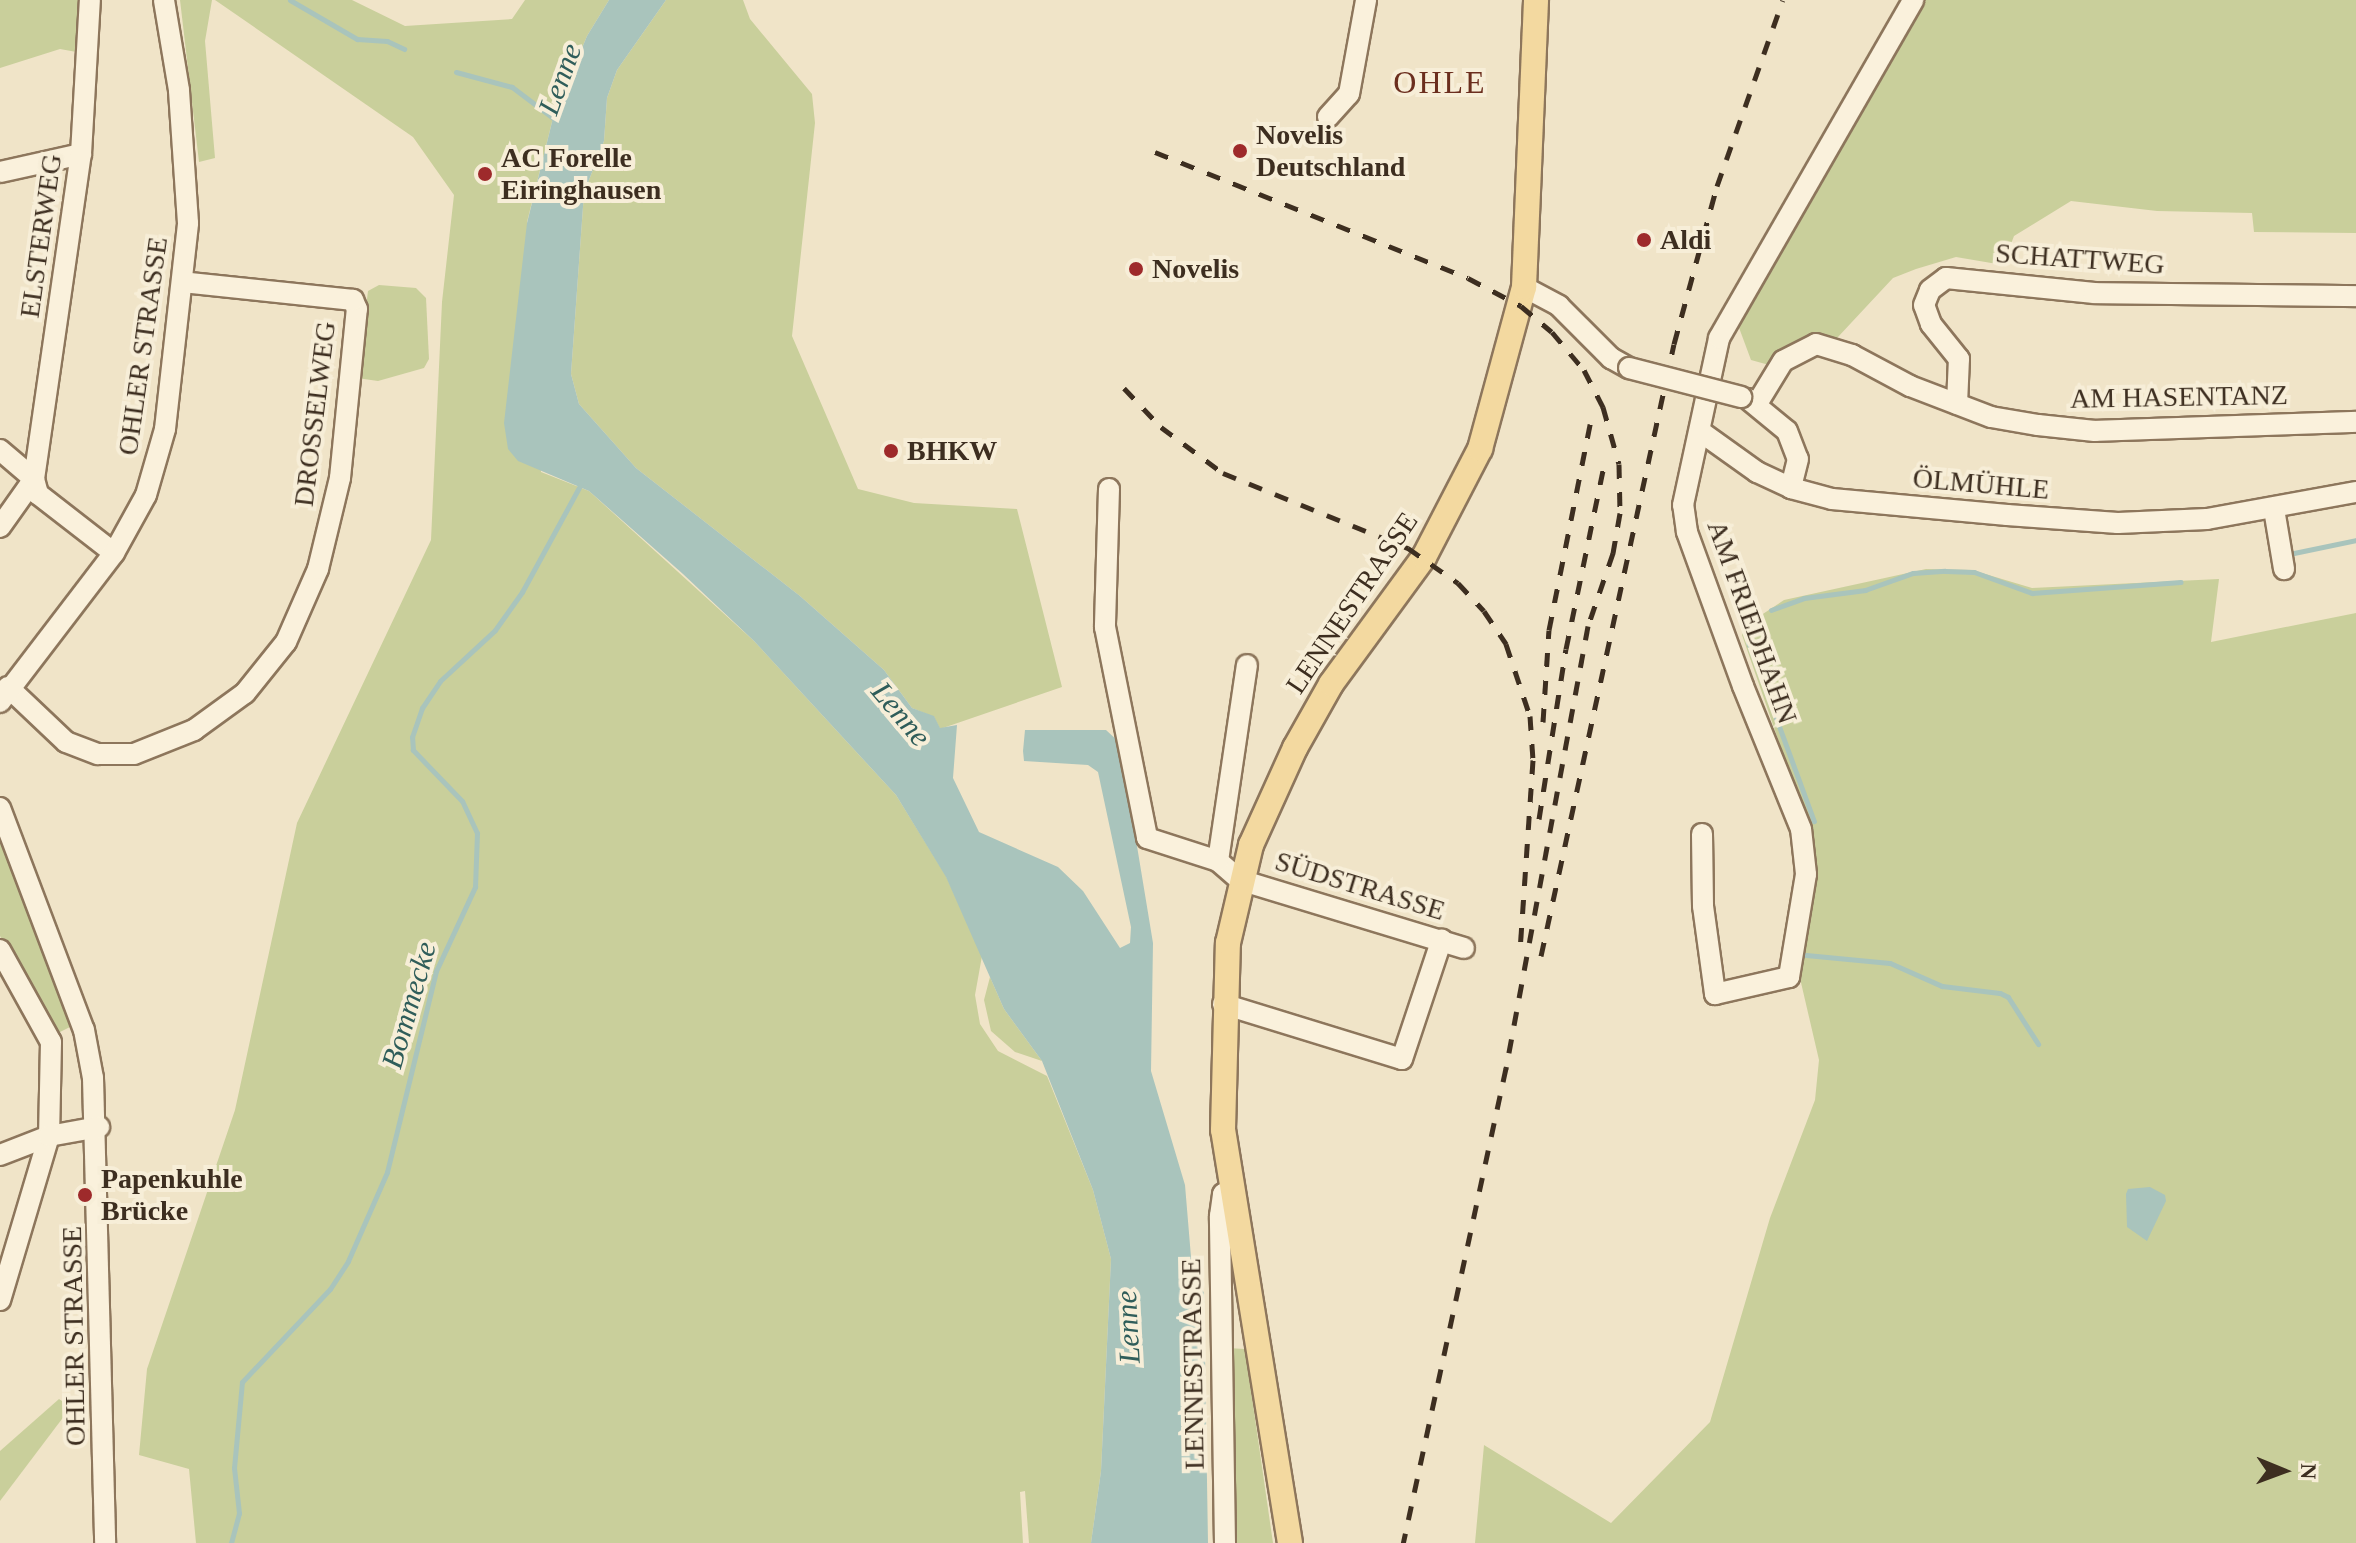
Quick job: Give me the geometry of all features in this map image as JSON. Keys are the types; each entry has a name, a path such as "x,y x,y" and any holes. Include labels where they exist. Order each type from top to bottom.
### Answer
{"main road":[{"name":"LENNESTRASSE","path":"1290,1543 1223,1130 1223,1004 1240,880 1266,807 1331,684 1424,557 1480,449 1524,287 1536,0"}],"street":[{"name":"ELSTERWEG","path":"34,479 81,154 90,0"},
{"name":"OHLER STRASSE","path":"4,694 114,553 146,495 165,429 183,282 186,156 164,0"},
{"path":"1328,117 1349,94 1366,0"},
{"name":"AM FRIEDHAHN","path":"1702,834 1703,906 1715,994 1789,977 1806,874 1801,829 1687,532 1683,505 1719,338 1913,0"},
{"path":"0,172 81,154"},
{"name":"SCHATTWEG","path":"1957,404 1959,359 1931,324 1924,305 1930,290 1946,278 2094,293 2356,296"},
{"name":"DROSSELWEG","path":"4,694 66,742 98,754 134,754 194,730 245,693 286,642 318,569 340,478 357,309 353,300 183,282"},
{"path":"1524,287 1559,306 1611,358 1629,368 1749,399 1787,431 1798,459 1791,488"},
{"name":"AM HASENTANZ","path":"1749,399 1783,361 1816,344 1852,355 1991,417 2095,431 2356,422"},
{"name":"ÖLMÜHLE","path":"1701,432 1757,472 1791,488 1832,499 2118,523 2207,519 2356,492"},
{"path":"0,450 34,479 38,494 114,553"},
{"path":"0,527 34,479"},
{"path":"1109,489 1105,627 1147,838 1218,861 1240,880"},
{"path":"2274,509 2284,569"},
{"name":"LENNESTRASSE","path":"1218,861 1247,665"},
{"name":"OHLER STRASSE","path":"0,808 84,1030 99,1127 105,1543"},
{"name":"SÜDSTRASSE","path":"1240,880 1464,948"},
{"path":"1223,1004 1402,1059 1442,939"},
{"path":"0,950 51,1042 49,1136 0,1300"},
{"path":"0,1155 49,1136 99,1127"},
{"name":"LENNESTRASSE","path":"1225,1543 1220,1216 1223,1194 1231,1190"}],"green space":[{"path":"0,0 82,0 82,53 60,49 0,68"},
{"path":"180,0 212,0 205,41 215,158 199,162"},
{"path":"215,0 352,0 405,26 512,19 525,0 609,0 587,36 553,118 527,222 541,472 589,491 754,641 896,795 946,876 982,956 975,995 980,1024 998,1051 1047,1076 1093,1190 1111,1259 1101,1471 1091,1543 1029,1543 1025,1491 1020,1492 1023,1543 196,1543 189,1469 139,1455 147,1369 235,1110 297,823 431,540 442,302 454,195 413,137"},
{"path":"666,0 743,0 750,19 812,94 815,123 792,336 858,489 914,503 1017,509 1062,687 940,729 934,717 912,708 884,670 800,596 636,468 579,404 571,374 584,193 604,141 607,98 617,70"},
{"path":"1919,0 2356,0 2356,233 2254,232 2252,213 2157,211 2071,201 2014,236 2003,265 1956,257 1916,269 1893,278 1824,352 1787,370 1751,360 1738,325 1871,96"},
{"path":"379,285 416,288 426,298 429,359 424,368 378,381 357,378 368,291"},
{"path":"1926,569 1972,570 2032,588 2219,579 2211,642 2356,613 2356,1543 1475,1543 1484,1445 1611,1523 1710,1422 1770,1218 1815,1100 1819,1060 1799,974 1808,826 1742,635 1746,625 1784,600"},
{"path":"0,823 76,1024 54,1035 0,936"},
{"path":"990,977 1004,1009 1042,1061 1015,1052 991,1031 984,1000"},
{"path":"1227,1348 1245,1349 1273,1543 1228,1543"},
{"path":"59,1399 71,1407 0,1501 0,1451"}],"water":[{"name":"Lenne","path":"609,0 666,0 617,70 607,98 604,141 584,193 571,374 579,404 636,468 800,596 884,670 912,708 934,716 940,728 957,725 953,778 979,832 1058,867 1083,891 1120,948 1130,943 1131,927 1098,772 1088,765 1024,761 1023,751 1025,730 1106,730 1120,743 1153,943 1151,1071 1185,1185 1192,1269 1204,1293 1208,1543 1091,1543 1101,1471 1111,1259 1093,1190 1042,1061 1004,1009 946,877 896,795 754,641 683,574 589,491 518,461 508,449 504,423 527,223 553,118 587,36"},
{"path":"2150,1187 2165,1195 2166,1201 2147,1241 2127,1227 2126,1194 2128,1189"}],"waterway":[{"path":"290,0 357,39 387,41 404,49"},
{"name":"Lenne","path":"456,72 512,87 557,121"},
{"name":"Bommecke","path":"231,1543 239,1513 234,1468 242,1382 330,1289 348,1261 387,1172 436,971 475,887 477,833 462,801 413,750 412,737 422,708 440,681 495,630 522,592 582,482"},
{"path":"2289,554 2356,540"},
{"path":"1771,610 1804,598 1865,590 1913,573 1974,572 2032,593 2181,582"},
{"path":"1759,621 1748,631 1748,642 1814,821"},
{"path":"1806,955 1890,963 1942,986 2000,993 2008,997 2038,1044"}],"railway":[{"path":"1541,956 1674,344 1717,186 1783,0"},
{"path":"1155,152 1468,278 1521,306 1552,332 1584,370 1603,407 1619,464 1620,513 1613,553 1588,626 1506,1068 1403,1543"},
{"path":"1124,388 1161,427 1223,473 1408,548 1458,583 1484,611 1506,644 1530,716 1533,760 1520,953"},
{"path":"1543,722 1549,630 1590,424"},
{"path":"1539,819 1566,649 1605,461"}],"place":[{"name":"Novelis Deutschland","path":"1240,151"},
{"name":"AC Forelle Eiringhausen","path":"485,174"},
{"name":"Aldi","path":"1644,240"},
{"name":"Novelis","path":"1136,269"},
{"name":"BHKW","path":"891,451"},
{"name":"Papenkuhle Brücke","path":"85,1195"}],"district":[{"name":"OHLE","path":"1440,82"}]}
